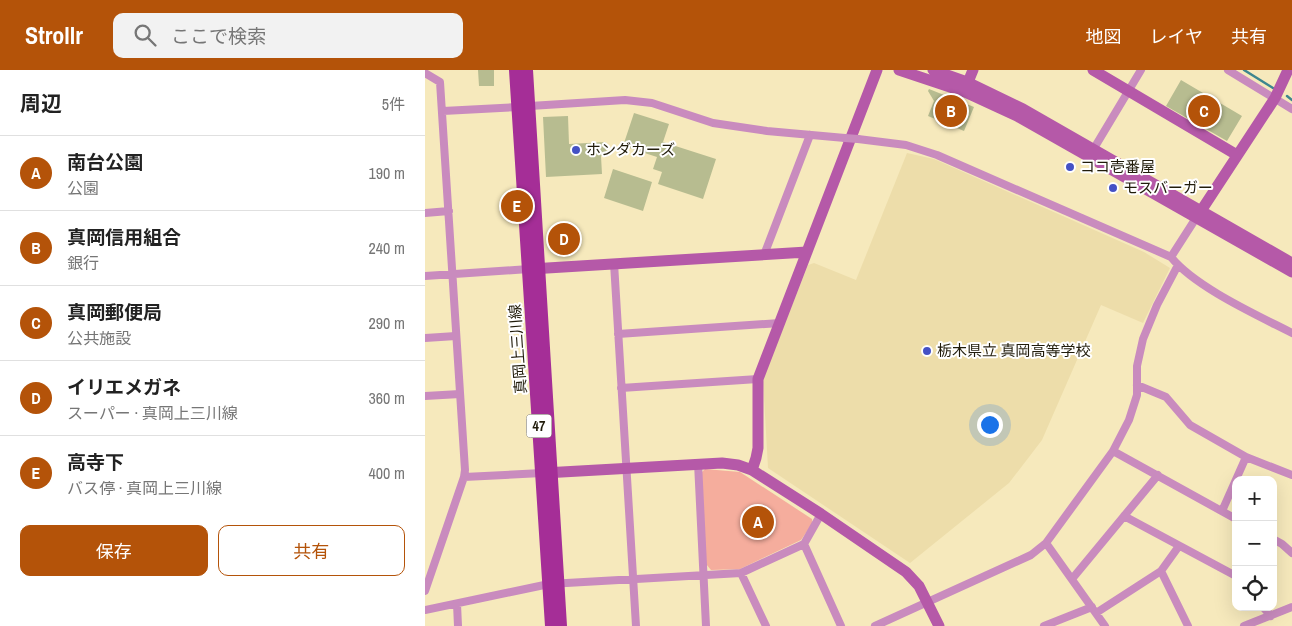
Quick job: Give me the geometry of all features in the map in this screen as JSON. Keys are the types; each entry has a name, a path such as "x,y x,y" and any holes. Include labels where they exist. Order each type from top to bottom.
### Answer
{"main road":[{"name":"真岡上三川線","path":"515,70 524,106"},
{"name":"真岡上三川線","path":"527,70 524,106 553,584 551,626"},
{"name":"真岡上三川線","path":"553,584 561,626"}],"street":[{"path":"752,470 757,458 758,448 758,379 877,70"},
{"path":"899,70 966,87 1023,109 1292,272"},
{"path":"933,70 1199,215 1292,263"},
{"path":"966,87 973,70"},
{"path":"1093,70 1237,155"},
{"path":"1093,150 1141,70"},
{"path":"1228,70 1292,109"},
{"path":"1171,257 1275,98 1288,70"},
{"path":"425,73 440,82 443,111 464,477 425,591"},
{"path":"443,111 625,100 652,103 713,123 767,131 906,145 937,155 1171,257 1178,265 1211,289 1292,333"},
{"path":"764,255 810,135"},
{"path":"425,213 449,212"},
{"path":"425,276 807,252"},
{"path":"614,263 636,626"},
{"path":"875,626 1031,555 1046,544 1113,450 1129,420 1137,395 1137,366 1143,339 1157,305 1178,265"},
{"path":"618,334 780,323"},
{"path":"425,338 456,336"},
{"path":"621,388 758,379"},
{"path":"1137,385 1166,397 1191,426 1246,457 1292,475"},
{"path":"425,396 460,394"},
{"path":"1113,450 1232,517"},
{"path":"1222,511 1246,457"},
{"path":"464,477 697,463 737,465 752,470 906,572 919,586 939,626"},
{"path":"697,463 706,626"},
{"path":"1072,579 1158,475"},
{"path":"425,610 553,584 741,573 804,544 821,514"},
{"path":"1124,516 1232,574"},
{"path":"1277,542 1292,553"},
{"path":"804,544 841,626"},
{"path":"1046,544 1105,626"},
{"path":"1044,626 1094,610 1161,571 1179,546"},
{"path":"1161,571 1189,626"},
{"path":"741,573 765,626"},
{"path":"457,604 458,626"},
{"path":"1244,626 1292,608"},
{"path":"1267,611 1271,616"}],"shaded area":[{"name":"栃木県立 真岡高等学校","path":"907,153 934,159 1144,252 1170,268 1143,323 1101,305 1042,440 1009,483 910,563 768,468 763,379 808,265 814,263 856,280"},
{"path":"705,469 740,472 812,519 812,524 801,540 740,569 711,570 706,564 701,473"}],"building":[{"path":"478,70 494,70 494,86 479,86"},
{"path":"1181,80 1242,116 1227,141 1166,106"},
{"path":"929,89 974,107 964,131 928,116 934,101 928,91"},
{"path":"634,113 669,124 663,142 716,159 703,199 658,184 662,172 653,169 657,157 623,146"},
{"name":"ホンダカーズ","path":"568,116 569,144 606,142 607,155 601,156 602,174 546,177 543,117"},
{"path":"613,169 652,182 643,211 604,198"},
{"path":"554,224 566,224 568,243 550,244 549,231 555,230"}],"waterway":[{"path":"1244,70 1273,88"},
{"path":"1287,96 1292,100"}],"place":[{"name":"真岡信用組合","path":"951,111"},
{"name":"真岡郵便局","path":"1204,111"},
{"name":"ホンダカーズ","path":"576,150"},
{"name":"ココ壱番屋","path":"1070,167"},
{"name":"モスバーガー","path":"1113,188"},
{"name":"高寺下","path":"517,206"},
{"name":"イリエメガネ","path":"564,239"},
{"name":"栃木県立 真岡高等学校","path":"927,351"},
{"name":"南台公園","path":"758,522"}]}
